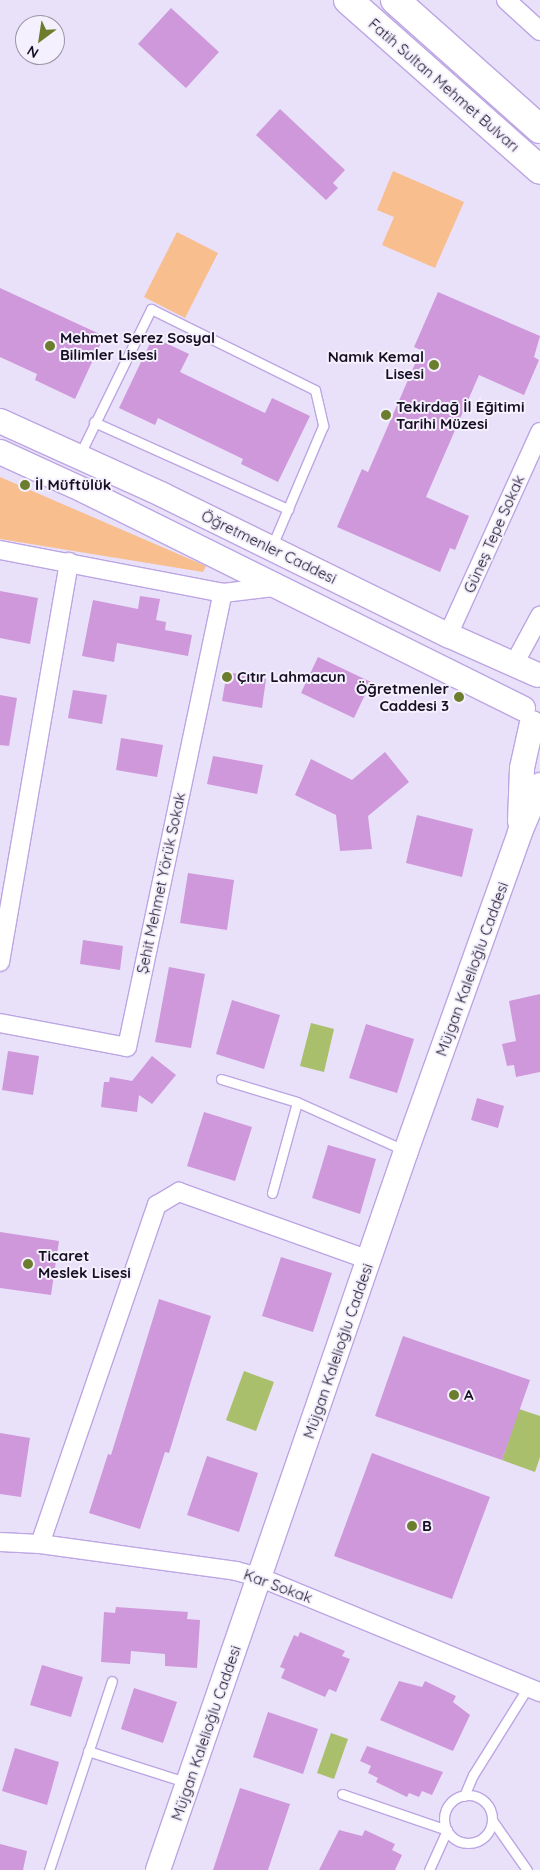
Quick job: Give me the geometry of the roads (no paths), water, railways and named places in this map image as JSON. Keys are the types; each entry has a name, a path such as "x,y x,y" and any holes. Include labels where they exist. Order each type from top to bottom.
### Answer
{"main road":[{"name":"Fatih Sultan Mehmet Bulvarı","path":"348,0 540,170"},
{"name":"Fatih Sultan Mehmet Bulvarı","path":"395,0 540,129"}],"street":[{"path":"506,0 540,31"},
{"name":"Öğretmenler Caddesi","path":"0,421 271,548 448,635 539,674"},
{"name":"Güneş Tepe Sokak","path":"448,635 540,432"},
{"path":"0,452 85,491 532,720"},
{"path":"0,550 222,593 274,587"},
{"path":"0,962 69,562"},
{"name":"Şehit Mehmet Yörük Sokak","path":"0,1023 127,1047 222,593"},
{"path":"514,664 540,616"},
{"name":"Müjgan Kalelioğlu Caddesi","path":"520,832 522,768 532,720 525,689 539,674"},
{"name":"Müjgan Kalelioğlu Caddesi","path":"158,1870 406,1152 520,832 540,786"},
{"path":"40,1544 157,1205 179,1192 369,1260"},
{"name":"Kar Sokak","path":"0,1542 40,1544 236,1571 259,1577 534,1690"}],"lane":[{"path":"79,457 94,422 151,309 315,390 322,426 271,548"},
{"path":"94,422 288,509"},
{"path":"221,1079 297,1102 406,1152"},
{"path":"272,1193 297,1102"},
{"path":"49,1870 112,1681"},
{"path":"429,1870 447,1830 444,1819 448,1808 464,1796 473,1775 534,1690"},
{"path":"88,1751 189,1784"},
{"path":"342,1794 447,1830 459,1842 471,1843 486,1836 492,1820"},
{"path":"464,1796 482,1800 490,1809 492,1820 527,1870"}],"place":[{"name":"Mehmet Serez Sosyal Bilimler Lisesi","path":"50,346"},
{"name":"Namık Kemal Lisesi","path":"434,365"},
{"name":"Tekirdağ İl Eğitimi Tarihi Müzesi","path":"386,415"},
{"name":"İl Müftülük","path":"25,485"},
{"name":"Çıtır Lahmacun","path":"227,677"},
{"name":"Öğretmenler Caddesi 3","path":"459,697"},
{"name":"Ticaret Meslek Lisesi","path":"28,1264"},
{"name":"A","path":"454,1395"},
{"name":"B","path":"412,1526"}]}
